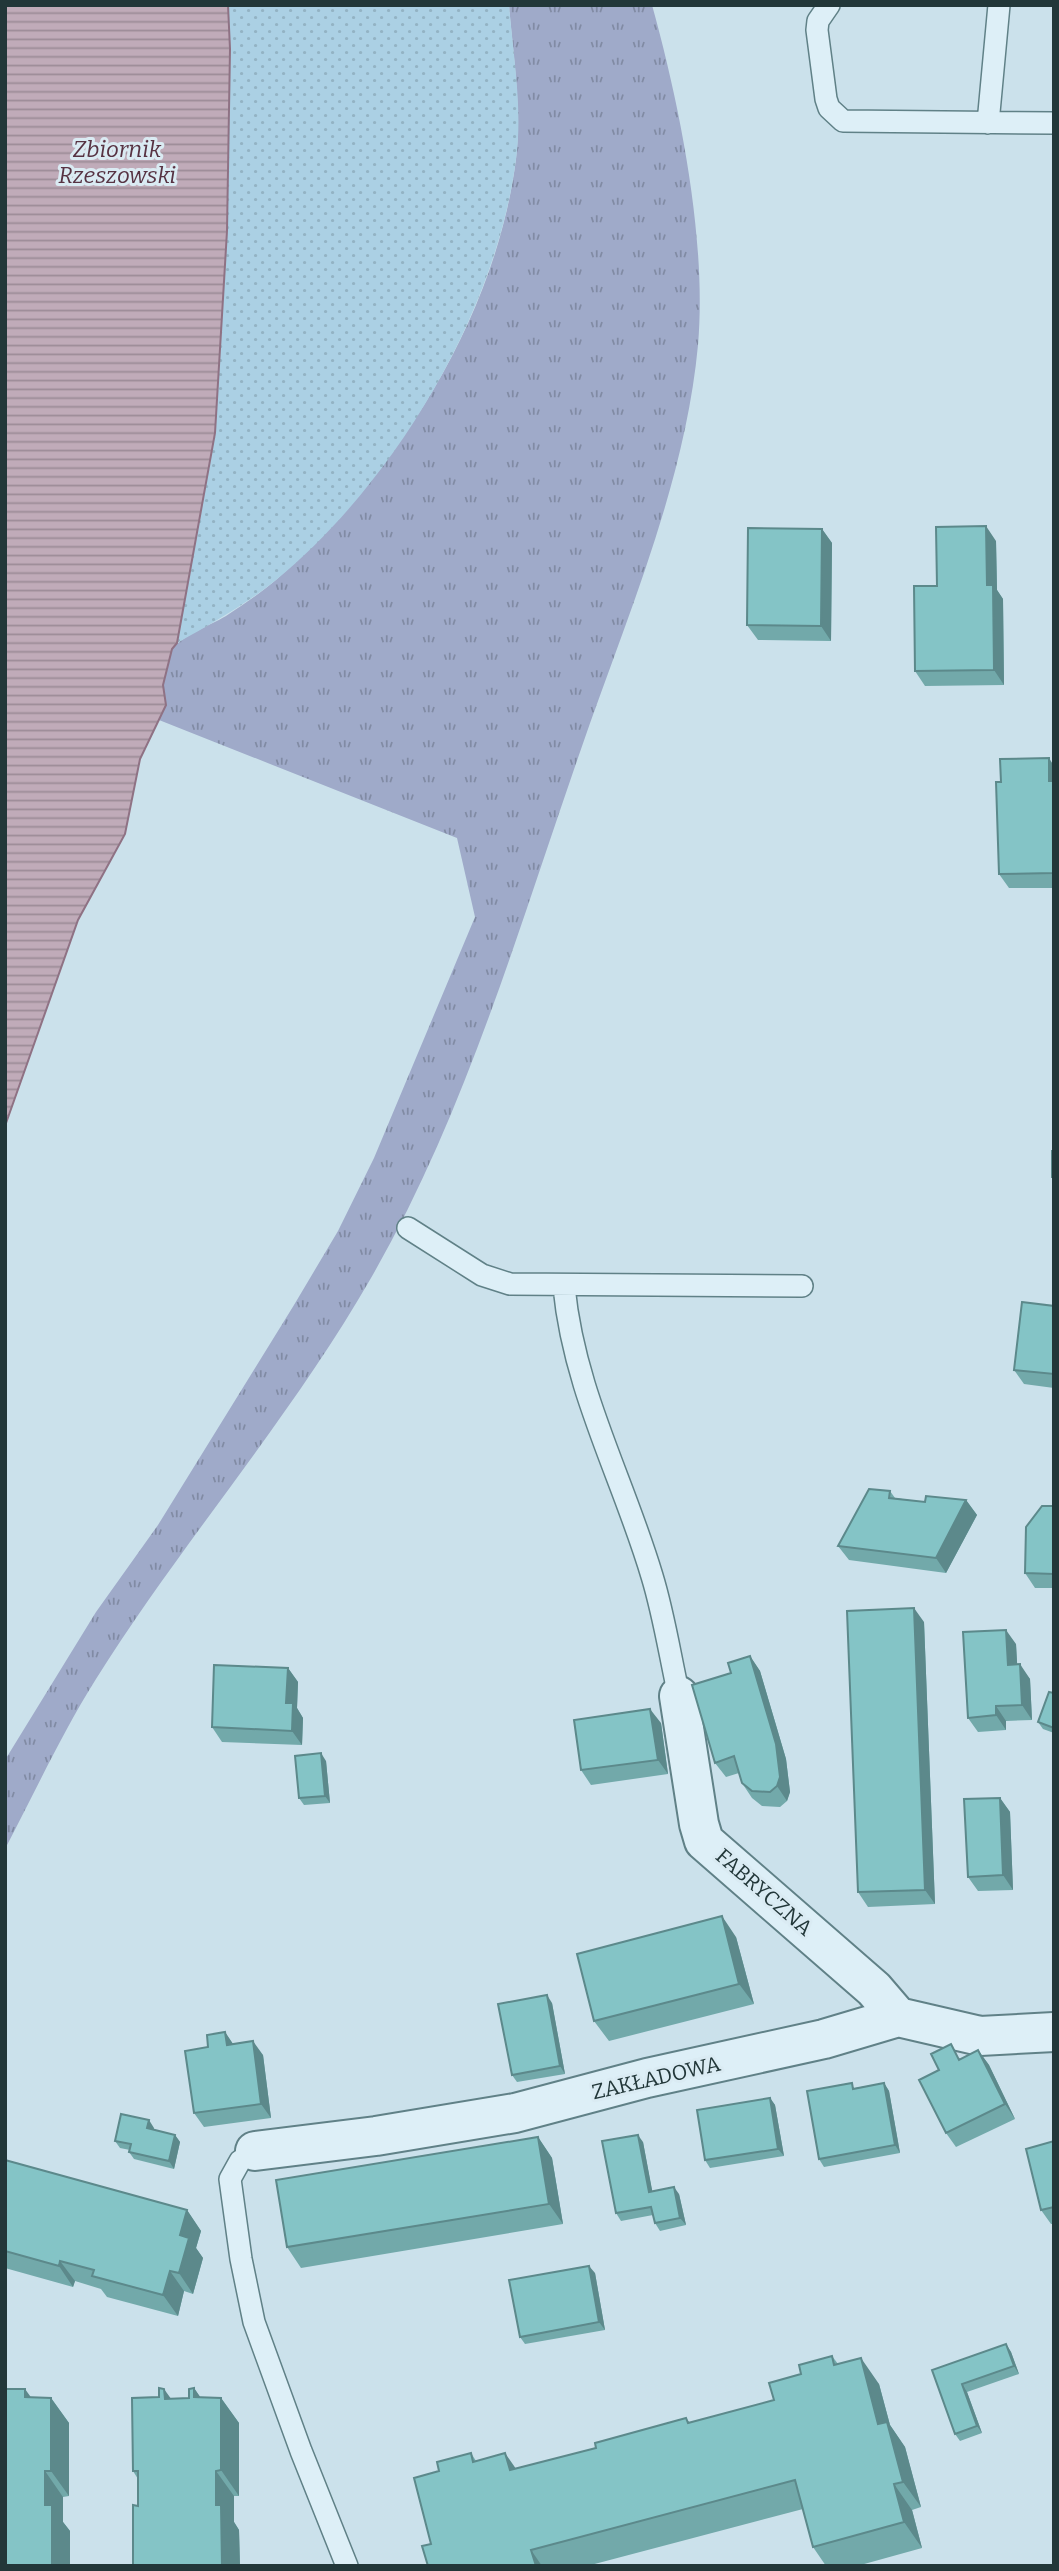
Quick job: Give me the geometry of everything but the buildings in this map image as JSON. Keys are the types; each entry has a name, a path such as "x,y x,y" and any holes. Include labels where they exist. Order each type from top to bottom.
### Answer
{"street":[{"name":"FABRYCZNA","path":"679,1696 699,1824 704,1840 874,1989 898,2017"},
{"name":"ZAKŁADOWA","path":"255,2151 376,2136 515,2113 647,2078 824,2039 898,2017 980,2036 1054,2032"}],"lane":[{"path":"829,5 818,21 817,30 826,99 829,108 843,121 1054,123"},
{"path":"988,123 999,5"},
{"path":"408,1228 482,1275 510,1284 564,1287 803,1286"},
{"path":"564,1287 568,1332 577,1370 652,1575 679,1696"},
{"path":"255,2151 240,2161 230,2179 241,2259 254,2322 347,2566"}],"green space":[{"path":"509,5 652,5 681,129 699,262 698,345 691,397 667,501 488,1021 435,1152 404,1216 371,1278 306,1381 164,1578 96,1679 60,1741 5,1849 5,1760 96,1612 158,1525 338,1231 374,1158 475,917 457,838 159,720 166,705 163,685 172,649 259,594 321,537 362,491 400,442 434,389 463,334 487,277 505,218 516,159 517,101"}],"sand":[{"path":"228,5 509,5 518,101 518,140 505,217 487,276 463,334 433,391 399,444 361,495 320,540 276,580 240,606 177,643 215,433 230,49"}],"water":[{"name":"Zbiornik Rzeszowski","path":"5,5 228,5 230,49 227,231 215,433 177,643 172,649 163,685 166,705 140,759 125,834 78,920 5,1126"}]}
